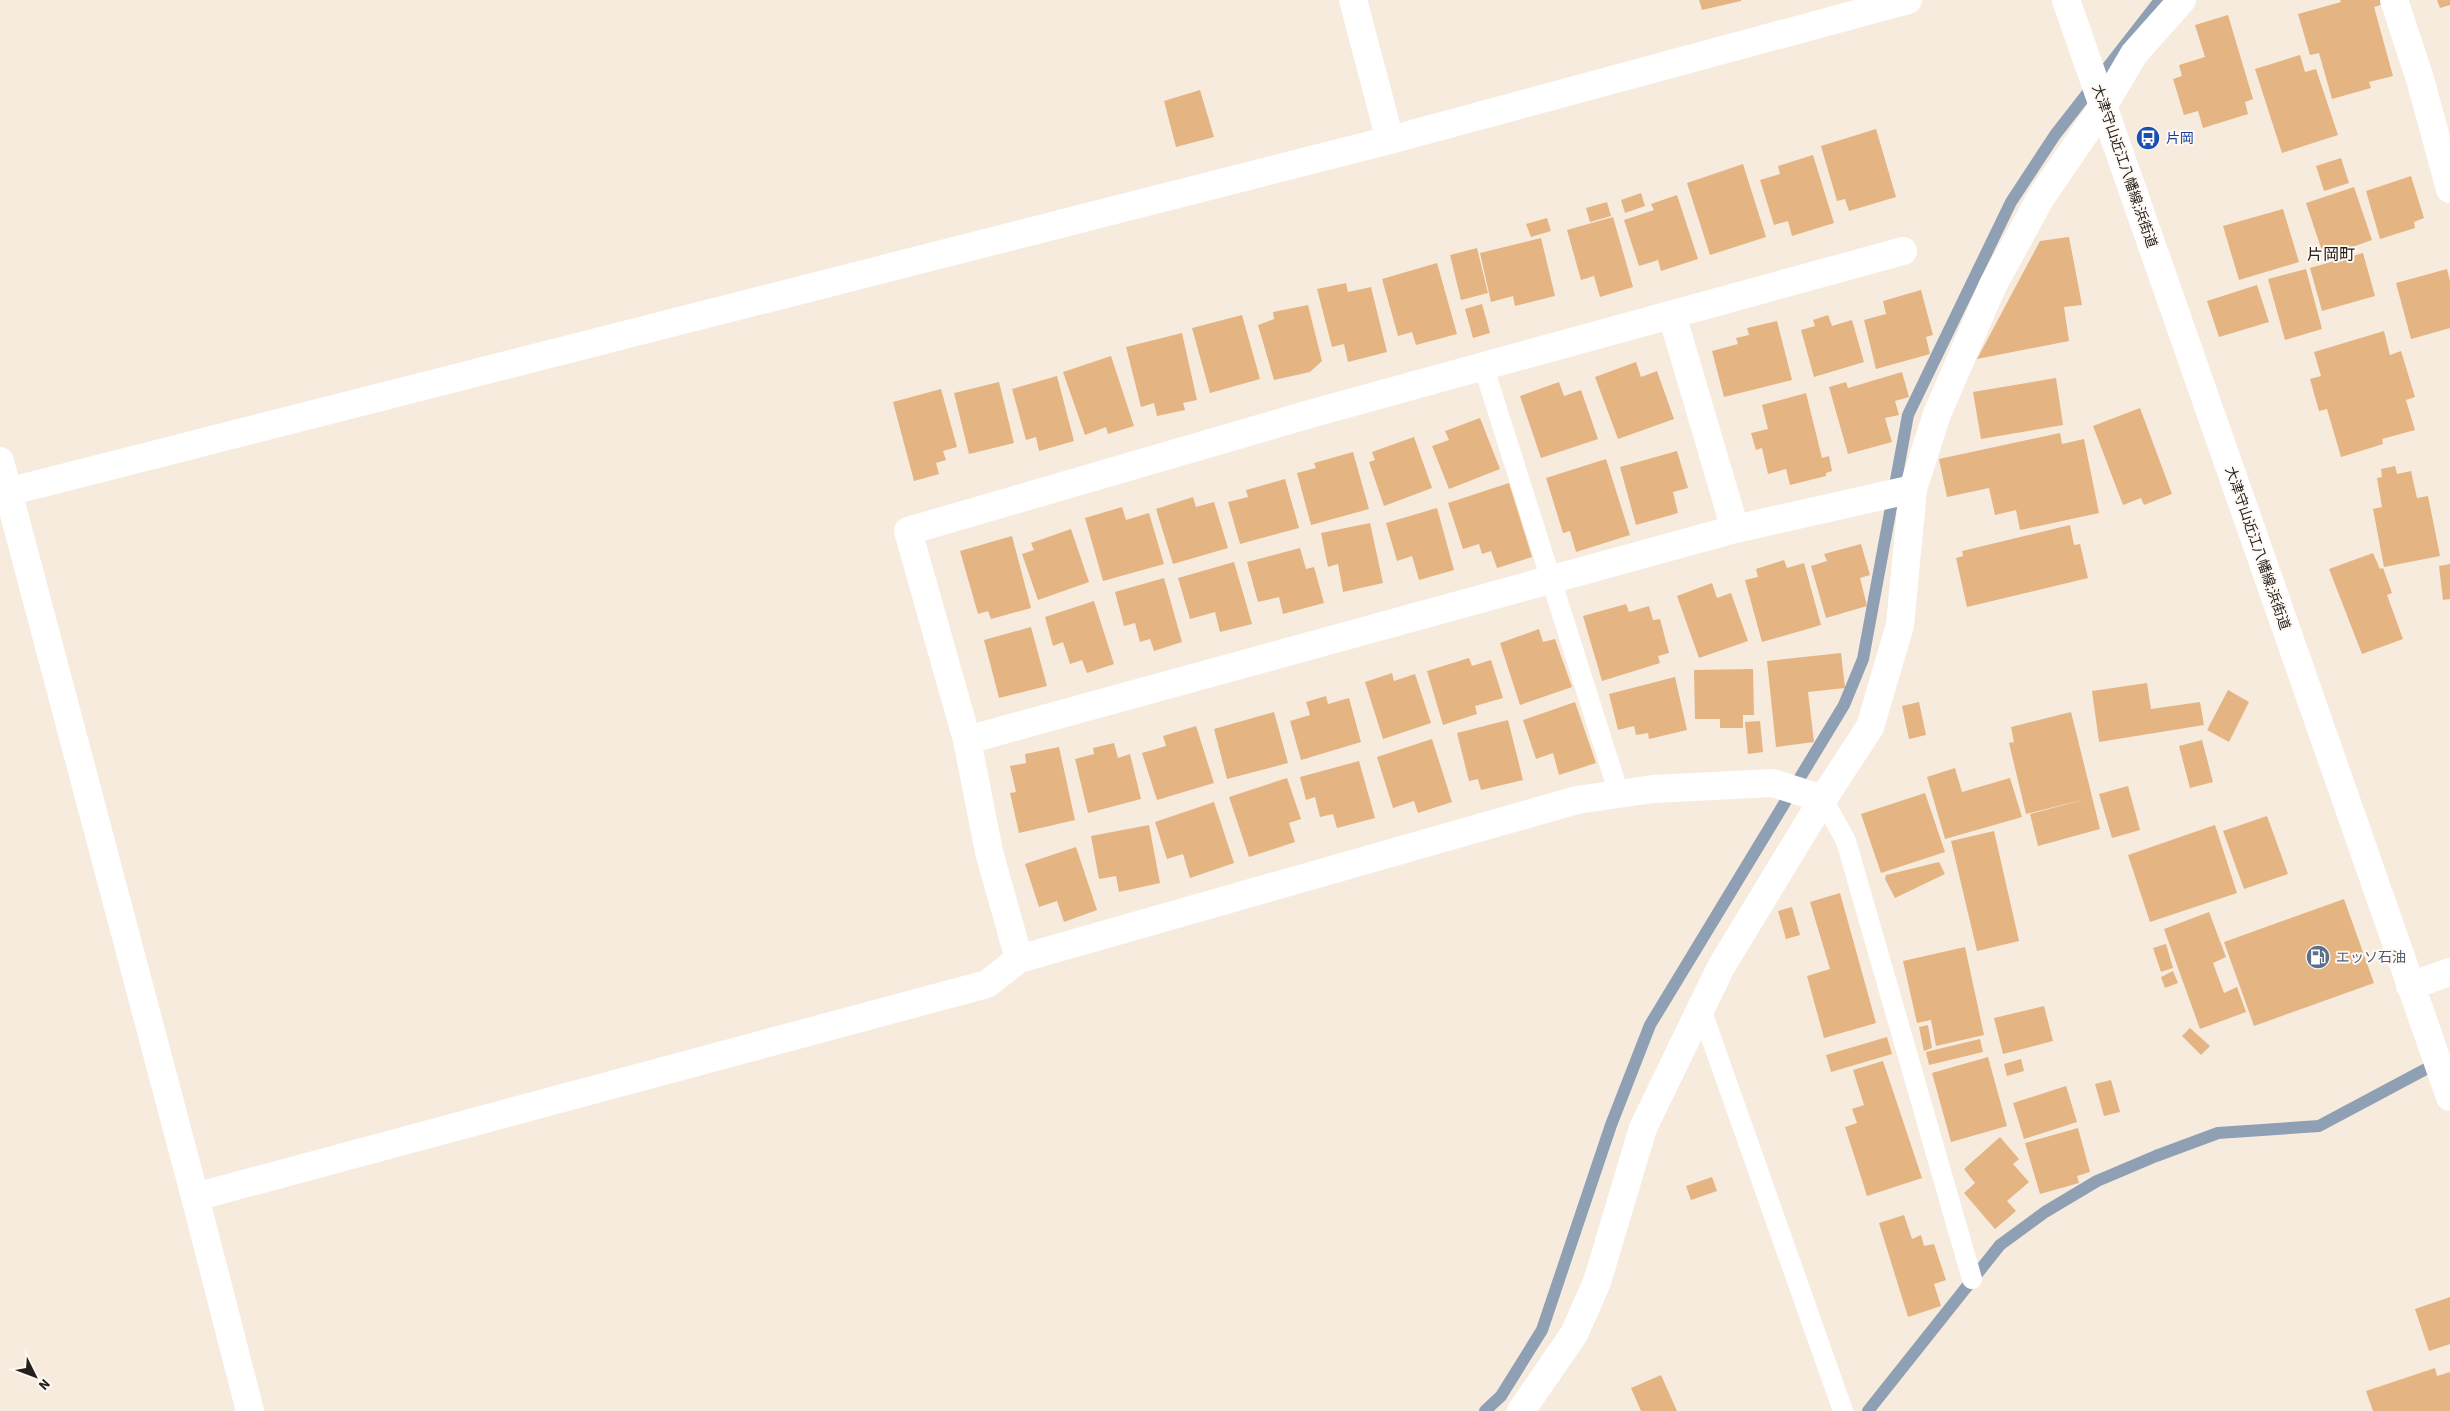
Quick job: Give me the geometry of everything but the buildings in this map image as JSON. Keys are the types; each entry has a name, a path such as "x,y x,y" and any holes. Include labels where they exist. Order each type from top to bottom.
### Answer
{"street":[{"path":"1353,0 1390,140"},
{"path":"4,493 1390,140 1908,0"},
{"name":"大津守山近江八幡線;浜街道","path":"2066,0 2450,1097"},
{"path":"1521,1411 1574,1334 1597,1282 1643,1128 1721,967 1823,799 1870,727 1900,625 1913,489 1937,414 1993,285 2040,199 2104,105 2134,54 2182,0"},
{"path":"2394,0 2420,79 2450,189"},
{"path":"1019,959 989,852 967,740 908,531 1483,365 1903,251"},
{"path":"1672,315 1735,529"},
{"path":"0,461 4,493 196,1197 250,1411"},
{"path":"967,740 1735,529 1913,489"},
{"path":"196,1197 987,984 1019,959 1577,800 1652,789 1773,782 1823,799"},
{"path":"2410,986 2450,972"}],"lane":[{"path":"1483,365 1619,794"},
{"path":"1823,799 1846,841 1972,1279"},
{"path":"1701,1009 1843,1411"}],"waterway":[{"path":"1485,1411 1501,1396 1542,1330 1611,1125 1650,1025 1844,705 1863,659 1908,415 2011,202 2055,135 2160,0"},
{"path":"1868,1411 2000,1245 2045,1212 2097,1181 2218,1133 2319,1126 2441,1061"}],"place":[{"name":"片岡","path":"2148,138"},
{"name":"エッソ石油","path":"2318,957"}],"district":[{"name":"片岡町","path":"2331,254"}]}
